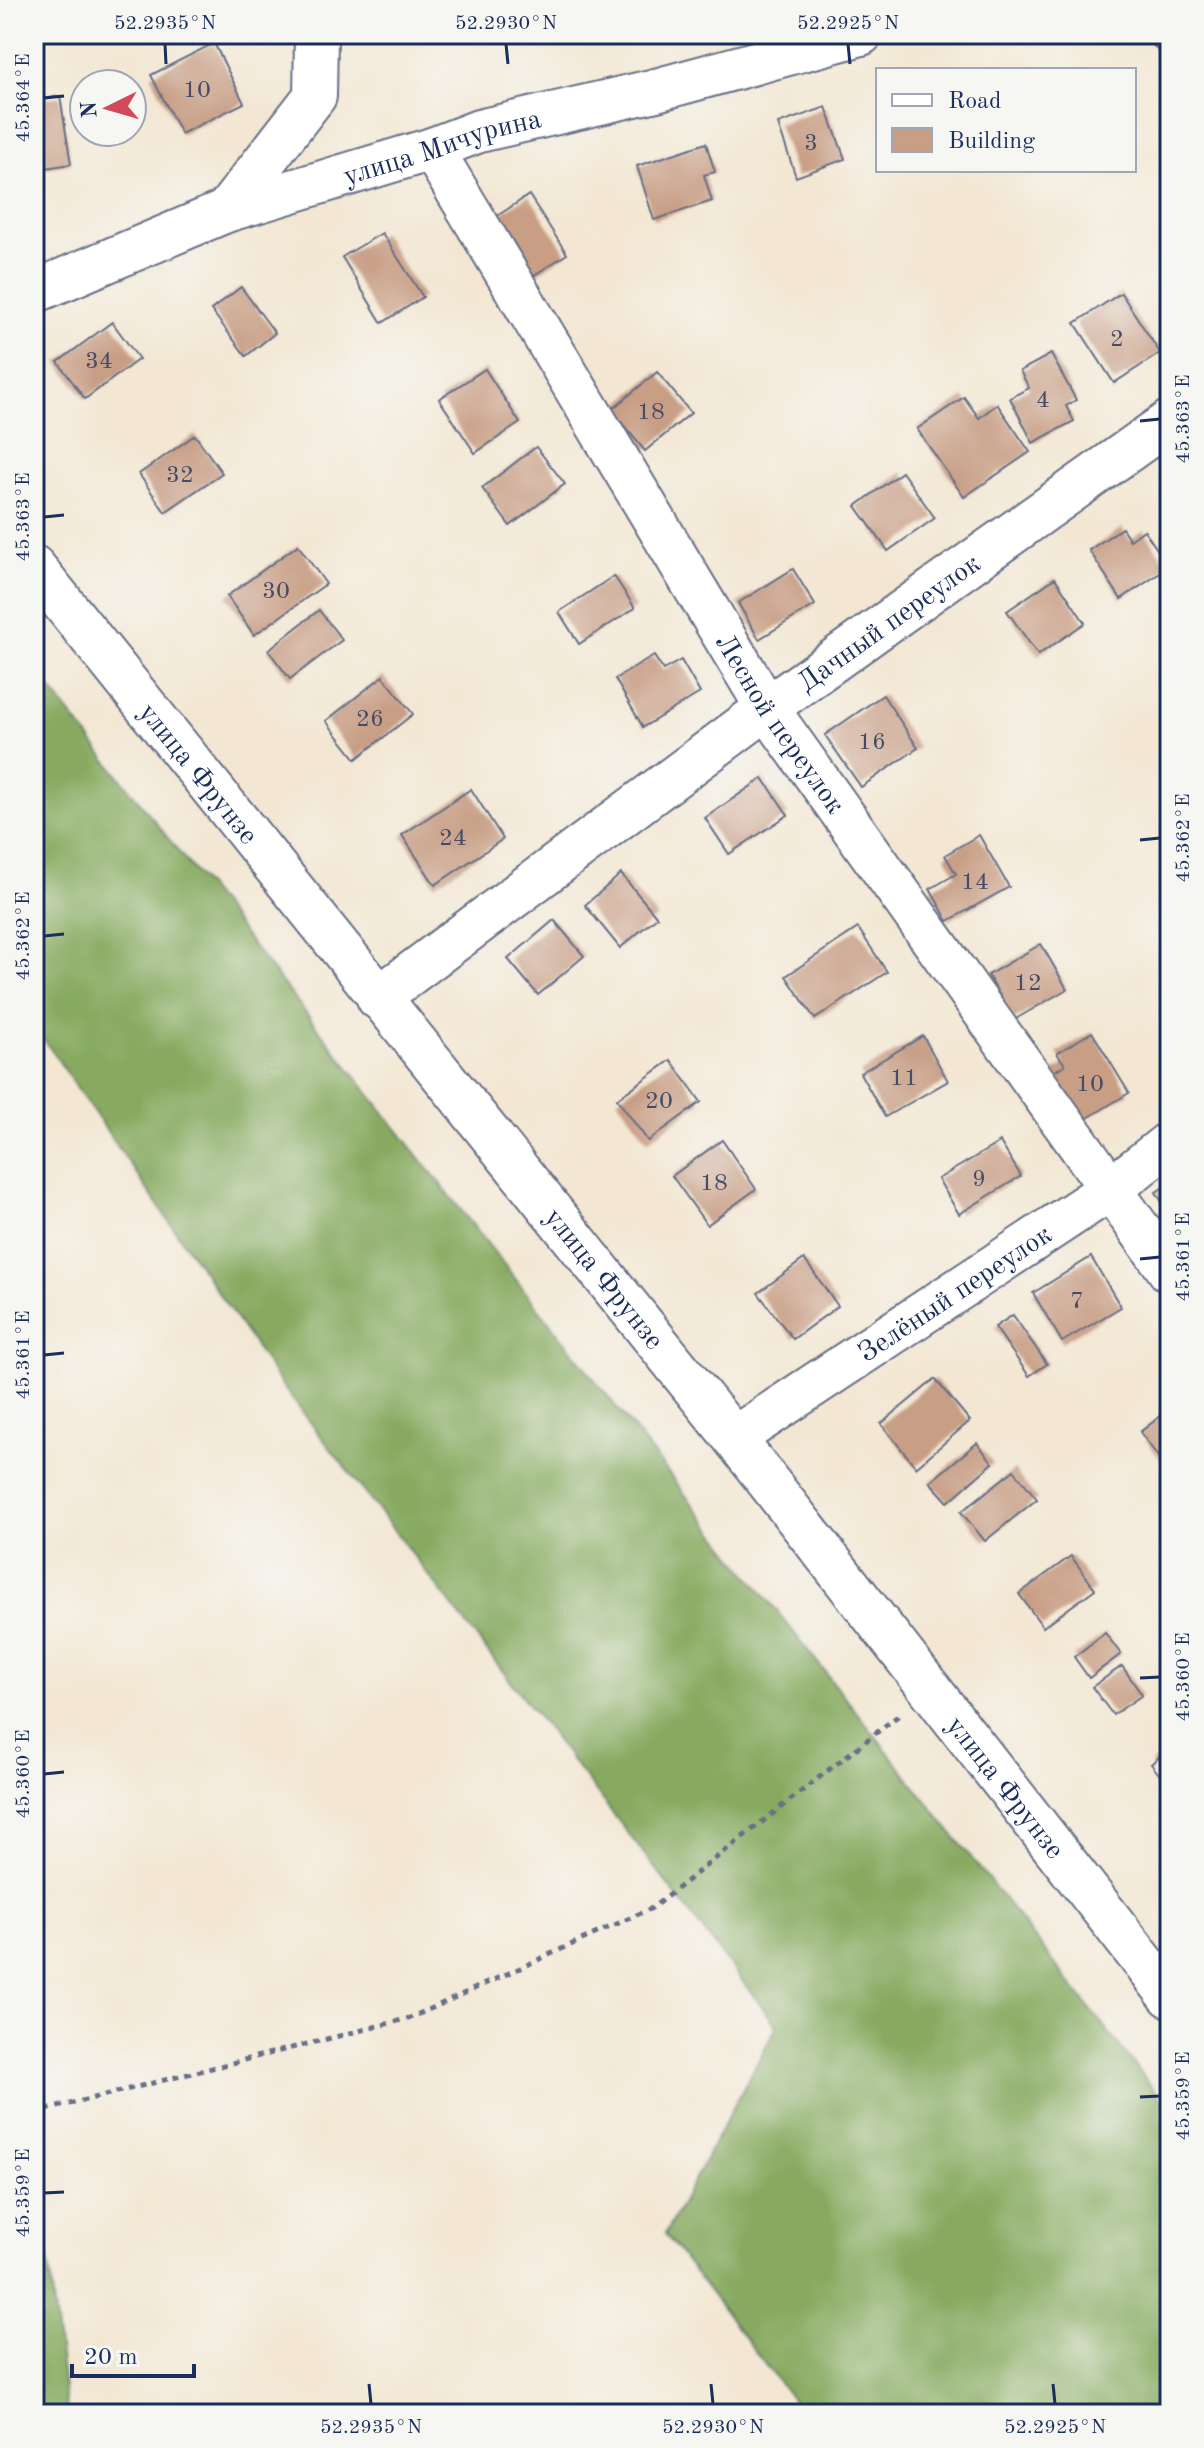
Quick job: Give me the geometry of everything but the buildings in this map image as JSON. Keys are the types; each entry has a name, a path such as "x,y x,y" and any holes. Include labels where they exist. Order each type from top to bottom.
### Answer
{"street":[{"path":"226,211 315,96 316,34"},
{"name":"улица Мичурина","path":"34,292 226,211 432,149 479,131 656,90 861,34"},
{"name":"Лесной переулок","path":"432,149 767,708 1170,1272"},
{"name":"Дачный переулок","path":"378,998 767,708 1170,421"},
{"name":"улица Фрунзе","path":"34,567 734,1438 1170,1996"},
{"name":"Зелёный переулок","path":"734,1438 1112,1188 1170,1142"}],"path":[{"path":"34,2113 410,2018 652,1908 931,1689"}],"green space":[{"path":"34,668 1170,2110 1170,2414 803,2414 665,2234 777,2026 283,1387 34,1025"},
{"path":"34,2143 67,2414 34,2414"}]}
